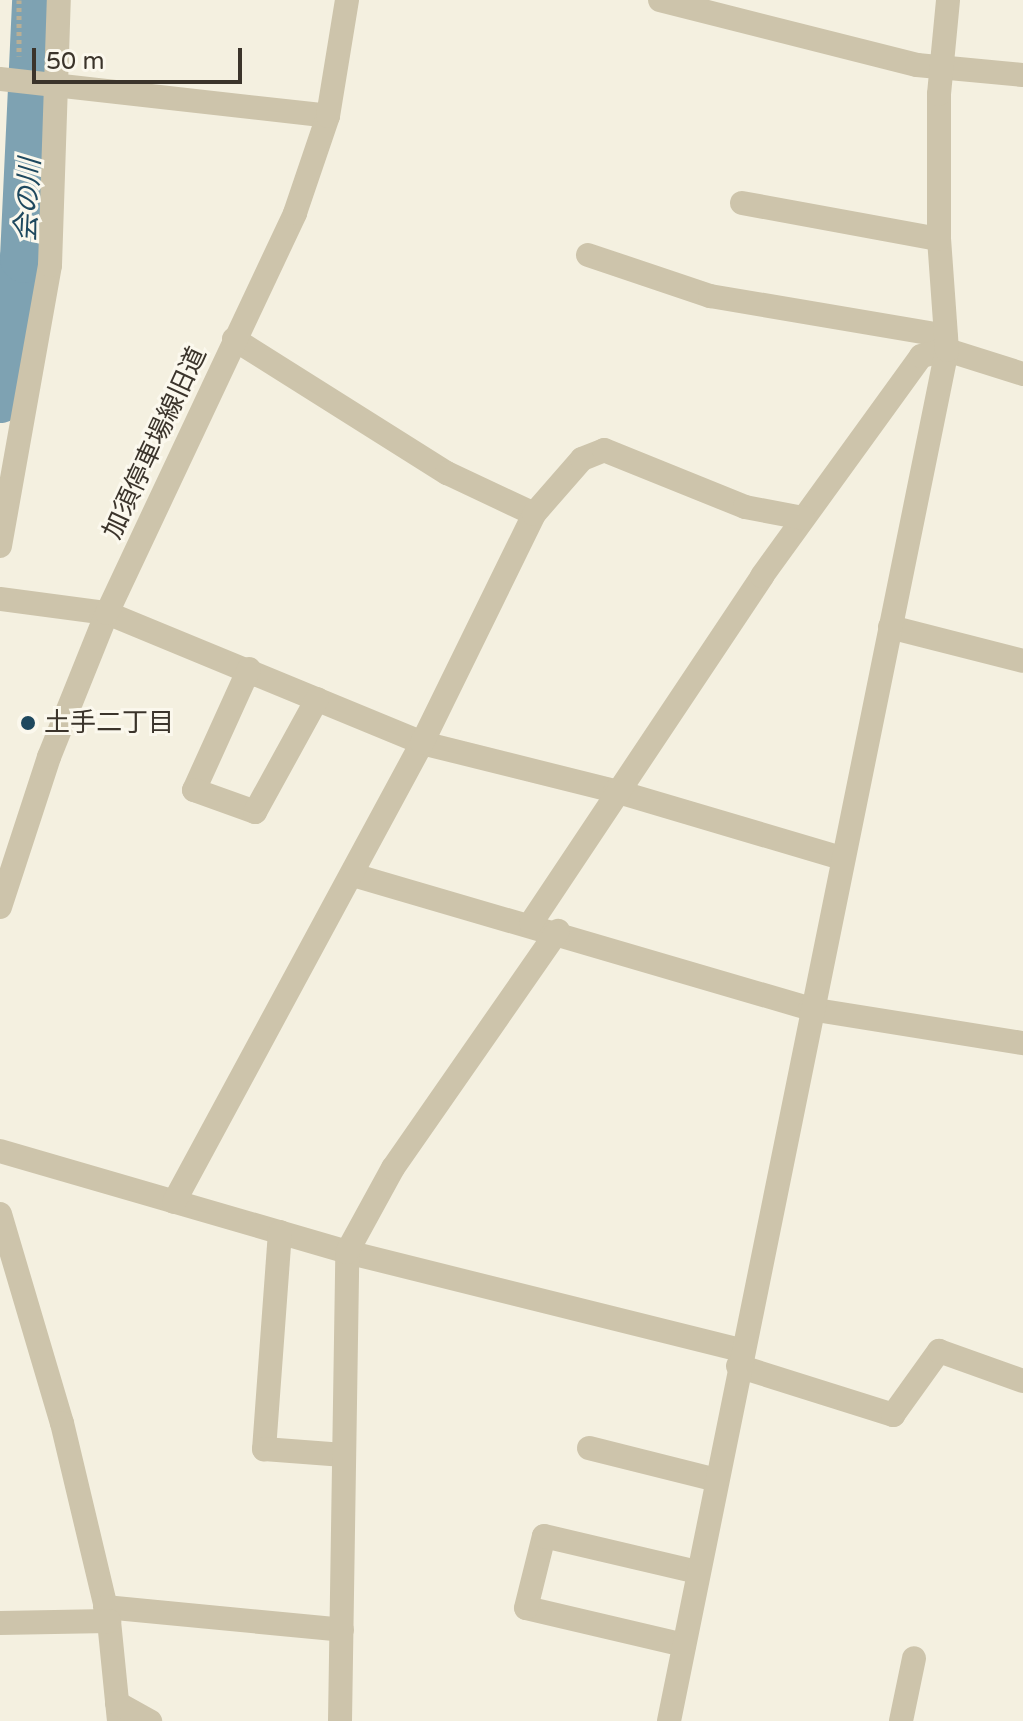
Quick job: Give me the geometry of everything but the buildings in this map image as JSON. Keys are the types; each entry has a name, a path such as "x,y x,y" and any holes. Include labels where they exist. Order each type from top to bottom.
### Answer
{"street":[{"path":"0,546 50,265 53,85 59,0"},
{"name":"加須停車場線旧道","path":"0,907 49,757 107,613 295,213 328,116 347,0"},
{"path":"660,0 917,65 1023,75"},
{"path":"669,1721 739,1358 947,343 939,239 943,66 948,0"},
{"path":"14,81 328,116"},
{"path":"742,203 939,239"},
{"path":"588,255 710,296 947,343 1023,374"},
{"path":"234,339 447,473 534,514"},
{"path":"531,923 615,791 908,371 930,350 947,343"},
{"path":"174,1202 353,875 422,743 534,514 582,459 604,450 745,507 803,518"},
{"path":"0,599 107,613 249,669 422,743 615,791 841,858"},
{"path":"890,627 1023,661"},
{"path":"249,669 194,790 255,812 317,699"},
{"path":"353,875 531,923 810,1009 1023,1043"},
{"path":"340,1721 347,1252 393,1168 558,931"},
{"path":"0,1151 347,1252 739,1358 893,1415 939,1351 1023,1381"},
{"path":"0,1214 62,1423 107,1614 118,1712 150,1721"},
{"path":"280,1232 264,1449 344,1455"},
{"path":"589,1448 716,1480"},
{"path":"684,1645 526,1608 544,1536 698,1572"},
{"path":"0,1623 107,1614 342,1630"},
{"path":"901,1721 914,1658"}],"path":[{"path":"14,81 19,0"}],"waterway":[{"name":"会の川","path":"0,398 25,258 37,0"}],"place":[{"name":"土手二丁目","path":"28,723"}]}
